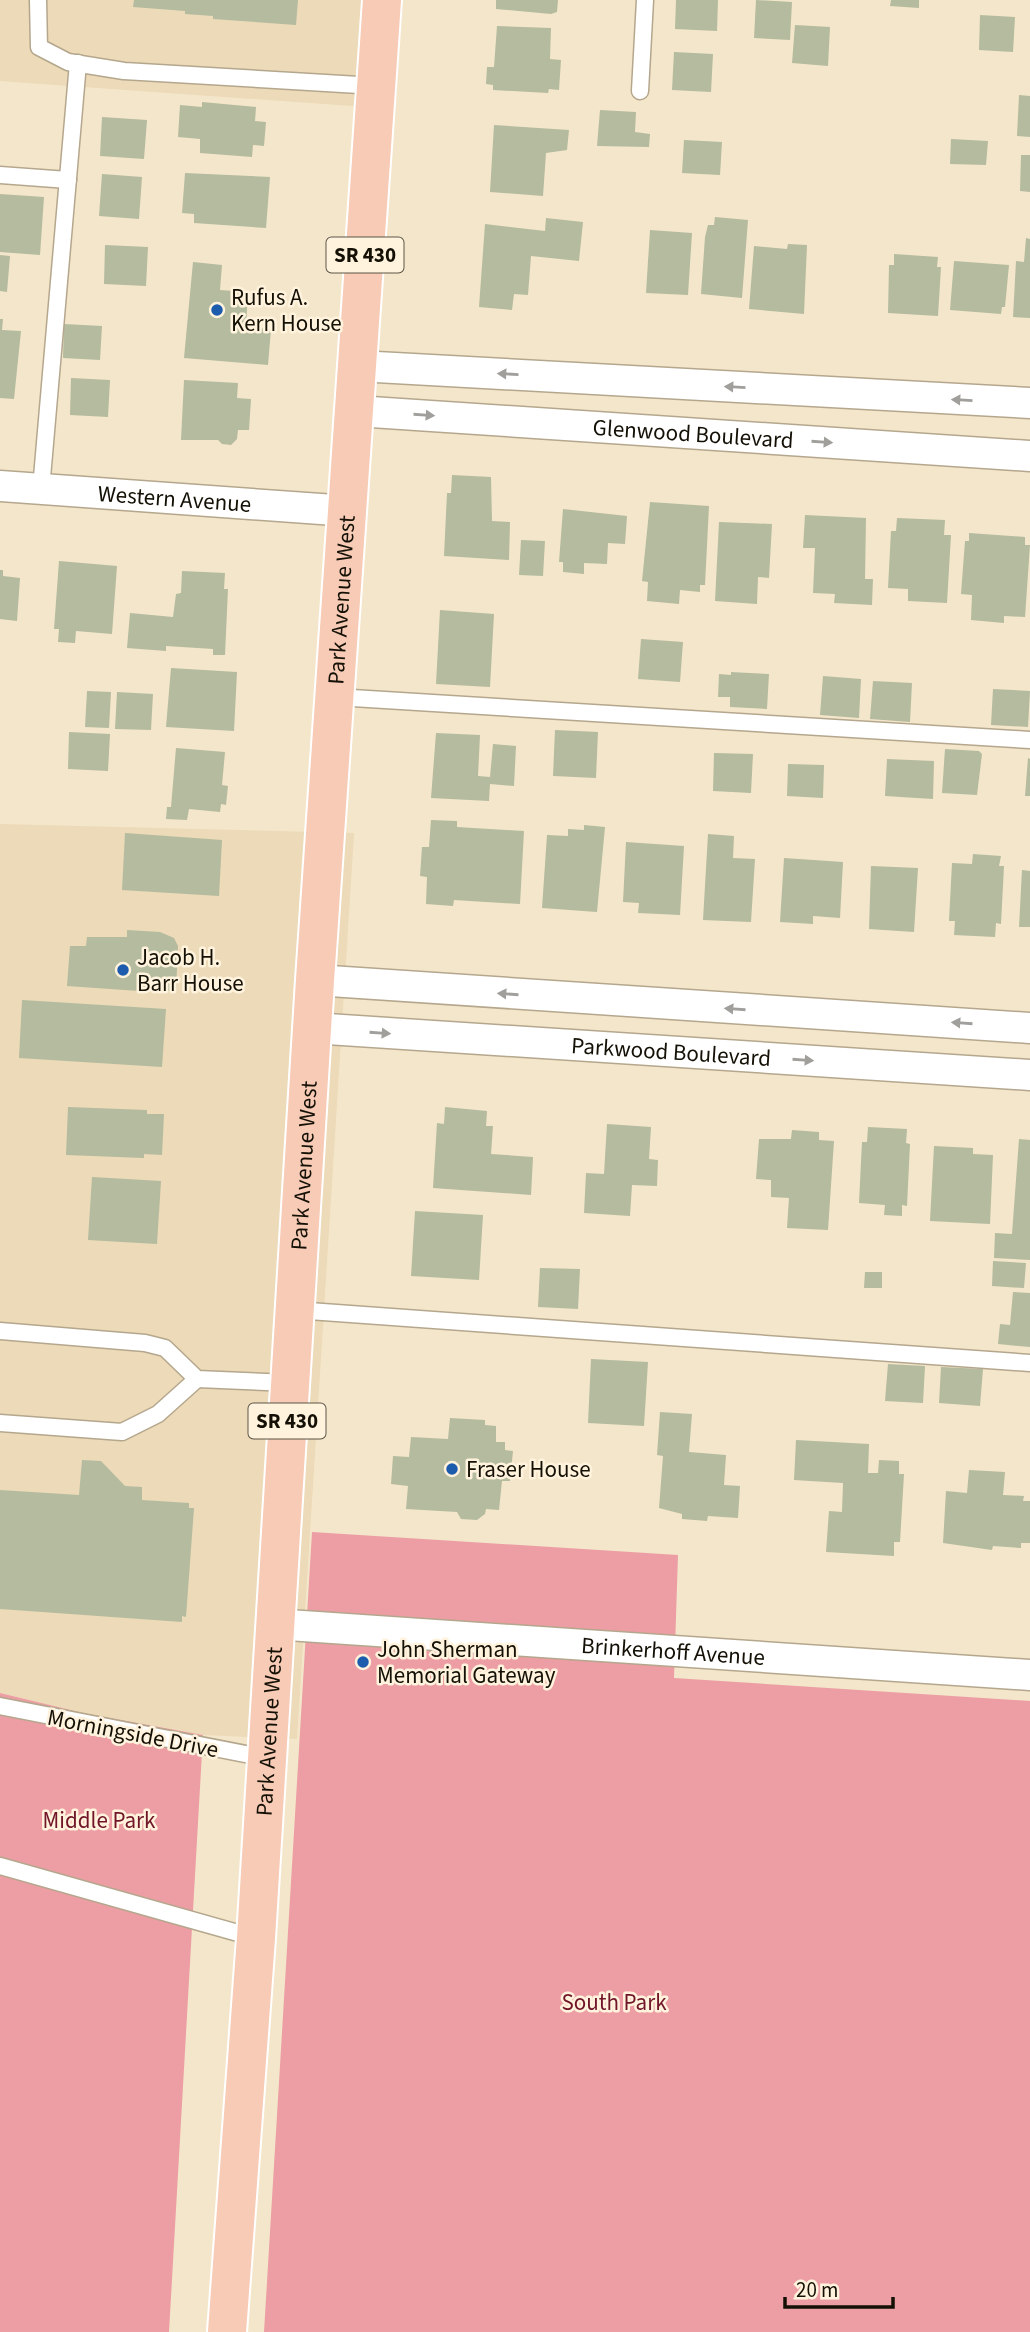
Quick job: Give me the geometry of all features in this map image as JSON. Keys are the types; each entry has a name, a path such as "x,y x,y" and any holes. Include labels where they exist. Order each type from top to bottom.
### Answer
{"main road":[{"name":"Park Avenue West","path":"227,2332 256,1938 273,1625 382,0"}],"street":[{"name":"Glenwood Boulevard","path":"359,366 1030,403"},
{"name":"Glenwood Boulevard","path":"356,411 1030,456"},
{"name":"Western Avenue","path":"0,486 349,510"},
{"path":"315,980 1030,1028"},
{"name":"Parkwood Boulevard","path":"312,1028 1030,1075"},
{"name":"Brinkerhoff Avenue","path":"273,1625 1030,1675"}],"lane":[{"path":"38,0 39,47 78,64 124,71 376,86"},
{"path":"640,91 645,0"},
{"path":"41,489 78,64"},
{"path":"0,175 68,180"},
{"path":"336,697 1030,740"},
{"path":"295,1310 1030,1363"},
{"path":"0,1331 145,1343 165,1348 197,1379 290,1383"},
{"path":"0,1423 122,1432 158,1414 197,1379"},
{"name":"Morningside Drive","path":"0,1706 266,1758"},
{"path":"0,1866 256,1938"}],"shaded area":[{"path":"0,0 403,0 395,109 0,81"},
{"path":"0,824 354,833 297,1739 203,1735 83,1713 0,1693"}],"green space":[{"name":"South Park","path":"312,1532 678,1555 674,1678 1030,1701 1030,2332 264,2332"},
{"name":"Middle Park","path":"0,1693 83,1713 203,1735 169,2332 0,2332"}],"building":[{"path":"134,0 298,0 296,25 213,19 213,16 185,14 185,11 133,7"},
{"path":"496,0 558,0 557,12 551,14 496,9"},
{"path":"676,0 718,0 717,31 675,29"},
{"path":"756,0 792,2 790,40 754,38"},
{"path":"891,0 919,0 919,8 890,6"},
{"path":"980,15 1015,17 1013,52 979,50"},
{"path":"795,25 830,27 828,66 792,63"},
{"path":"497,26 551,28 550,59 561,60 559,90 549,89 548,93 493,90 493,85 486,84 487,67 494,67"},
{"path":"674,52 713,54 711,92 672,90"},
{"path":"1019,95 1030,96 1030,137 1017,136"},
{"path":"202,102 256,107 255,121 266,122 264,146 253,145 252,157 200,153 200,139 178,137 180,105 202,107"},
{"path":"600,110 636,112 635,132 650,134 649,147 597,146"},
{"path":"102,117 147,120 144,159 100,156"},
{"path":"494,125 569,130 567,150 546,153 543,196 490,192"},
{"path":"951,139 988,141 986,165 950,164"},
{"path":"684,140 722,142 720,175 682,173"},
{"path":"1021,155 1030,155 1030,192 1020,191"},
{"path":"185,173 270,177 266,228 194,223 194,214 182,213"},
{"path":"102,174 142,177 139,219 99,216"},
{"path":"0,194 44,197 40,255 0,252"},
{"path":"715,217 748,220 742,298 701,294 705,237 708,225 714,225"},
{"path":"546,218 583,222 579,261 531,256 528,295 514,294 512,310 479,307 485,224 545,231"},
{"path":"650,230 692,233 688,295 646,293"},
{"path":"1026,238 1030,239 1030,318 1013,317 1016,261 1024,262"},
{"path":"788,244 807,245 804,314 749,309 754,246 787,249"},
{"path":"105,245 148,247 146,286 104,284"},
{"path":"894,254 938,257 937,267 941,267 938,316 888,313 889,265 894,265"},
{"path":"0,255 10,256 7,292 0,291"},
{"path":"954,261 1009,265 1005,307 1002,307 1001,314 950,310"},
{"name":"Rufus A. Kern House","path":"193,262 222,265 220,290 248,292 246,327 271,329 268,365 184,358"},
{"path":"0,319 3,319 2,330 21,331 14,399 0,398"},
{"path":"64,324 102,326 100,360 63,358"},
{"path":"71,378 110,380 108,417 70,415"},
{"path":"184,380 238,383 237,398 251,399 249,430 238,430 237,439 231,445 222,444 218,440 181,440"},
{"path":"452,475 491,477 492,521 510,522 509,560 444,556 447,493 451,493"},
{"path":"650,502 709,506 705,585 700,585 700,592 680,590 679,604 647,601 648,582 642,581"},
{"path":"563,509 627,516 625,544 608,543 607,564 584,563 584,574 563,572 563,562 559,562"},
{"path":"805,515 866,518 865,579 873,579 872,605 834,603 835,594 813,593 815,548 803,548"},
{"path":"897,518 945,520 944,535 951,535 947,603 908,601 908,589 888,588 891,531 896,531"},
{"path":"719,522 772,524 769,578 758,577 757,604 715,601"},
{"path":"969,533 1025,537 1025,545 1030,545 1025,617 1004,616 1004,623 971,620 972,595 961,594 965,541 969,541"},
{"path":"521,540 545,541 543,576 519,575"},
{"path":"59,561 117,566 112,634 76,631 75,643 58,642 59,629 54,629"},
{"path":"0,570 3,570 3,576 20,578 17,621 0,619"},
{"path":"182,571 225,573 224,589 228,589 225,655 213,655 213,649 166,646 166,651 127,648 130,613 173,617 176,594 181,593"},
{"path":"440,610 494,614 490,687 436,684"},
{"path":"641,639 683,642 680,682 638,679"},
{"path":"171,668 237,672 234,731 166,727"},
{"path":"731,672 769,674 767,709 730,707 730,697 718,697 719,674 731,675"},
{"path":"823,676 861,679 859,718 820,715"},
{"path":"873,681 912,683 910,722 870,719"},
{"path":"993,689 1030,691 1028,727 991,725"},
{"path":"87,691 111,692 109,728 85,727"},
{"path":"117,692 153,694 151,730 115,729"},
{"path":"555,730 598,732 596,778 553,776"},
{"path":"69,732 110,734 108,771 68,769"},
{"path":"436,733 480,735 478,776 490,777 493,744 516,746 514,786 490,784 489,801 431,798"},
{"path":"176,748 225,752 222,785 228,786 226,805 221,804 220,812 189,809 187,820 166,819 167,807 171,807"},
{"path":"945,749 979,751 982,754 977,795 942,793"},
{"path":"714,753 753,754 751,793 713,791"},
{"path":"1028,758 1030,796 1025,796"},
{"path":"887,759 934,761 933,799 885,796"},
{"path":"788,764 824,765 823,798 787,796"},
{"path":"431,820 457,821 457,827 524,831 520,904 454,900 453,906 426,904 427,877 420,876 422,847 429,847"},
{"path":"584,825 605,827 597,912 542,908 547,835 568,836 568,829 584,830"},
{"path":"125,833 222,840 219,896 122,890"},
{"path":"708,834 734,836 733,858 755,859 751,922 703,920"},
{"path":"626,842 684,846 680,915 638,913 639,903 623,902"},
{"path":"973,854 1001,856 999,866 1004,866 1001,924 996,923 995,937 954,935 955,921 949,921 952,863 972,864"},
{"path":"784,858 843,862 840,918 813,916 813,924 780,922"},
{"path":"871,866 918,868 914,932 869,929"},
{"path":"1022,870 1030,871 1030,927 1019,927"},
{"name":"Jacob H. Barr House","path":"127,930 160,932 174,938 178,946 176,991 168,993 67,986 70,946 86,946 87,937 127,937"},
{"path":"22,1000 166,1009 162,1067 19,1058"},
{"path":"68,1107 147,1110 147,1114 164,1114 162,1155 144,1154 144,1158 66,1155"},
{"path":"445,1107 487,1111 486,1126 493,1126 491,1154 533,1157 531,1195 433,1188 437,1123 444,1124"},
{"path":"607,1124 651,1127 649,1159 658,1160 657,1186 632,1185 630,1216 584,1213 586,1173 604,1174"},
{"path":"868,1127 907,1129 906,1143 910,1144 907,1206 902,1205 902,1216 884,1215 885,1205 859,1203 862,1142 867,1142"},
{"path":"792,1130 819,1132 819,1140 834,1141 828,1230 787,1228 789,1198 771,1197 771,1180 756,1179 759,1139 791,1139"},
{"path":"1019,1139 1030,1140 1030,1260 994,1258 995,1233 1012,1234"},
{"path":"934,1146 973,1148 973,1154 993,1155 990,1224 930,1221"},
{"path":"92,1177 161,1181 157,1244 88,1240"},
{"path":"415,1211 483,1215 479,1280 411,1276"},
{"path":"993,1261 1026,1263 1024,1288 992,1286"},
{"path":"540,1268 580,1269 578,1309 538,1307"},
{"path":"865,1272 882,1272 882,1288 864,1288"},
{"path":"1013,1292 1030,1293 1030,1347 998,1344 1000,1324 1010,1325"},
{"path":"591,1359 648,1362 644,1426 588,1423"},
{"path":"888,1364 925,1366 923,1403 885,1401"},
{"path":"941,1367 983,1369 980,1406 939,1403"},
{"path":"660,1412 692,1414 689,1452 726,1455 724,1485 740,1486 738,1518 708,1516 707,1521 682,1519 682,1514 659,1508 663,1456 657,1455"},
{"name":"Fraser House","path":"450,1418 485,1420 485,1425 496,1426 496,1442 505,1442 505,1450 513,1451 510,1481 502,1481 499,1510 486,1509 485,1514 477,1520 461,1519 457,1512 406,1509 408,1486 391,1484 393,1456 409,1457 411,1437 448,1439"},
{"path":"796,1440 869,1444 868,1473 878,1473 879,1460 899,1461 899,1474 904,1474 900,1542 894,1542 894,1556 826,1552 829,1511 842,1512 843,1483 794,1480"},
{"path":"82,1460 101,1461 125,1486 142,1487 142,1500 189,1503 189,1508 194,1508 186,1617 182,1616 182,1622 0,1609 0,1490 79,1495"},
{"path":"969,1470 1005,1472 1003,1495 1024,1496 1023,1501 1030,1501 1030,1543 1021,1543 1021,1548 993,1546 992,1550 943,1543 946,1491 967,1493"}],"place":[{"name":"Rufus A. Kern House","path":"217,310"},
{"name":"Jacob H. Barr House","path":"123,970"},
{"name":"Fraser House","path":"452,1469"},
{"name":"John Sherman Memorial Gateway","path":"363,1662"}]}
